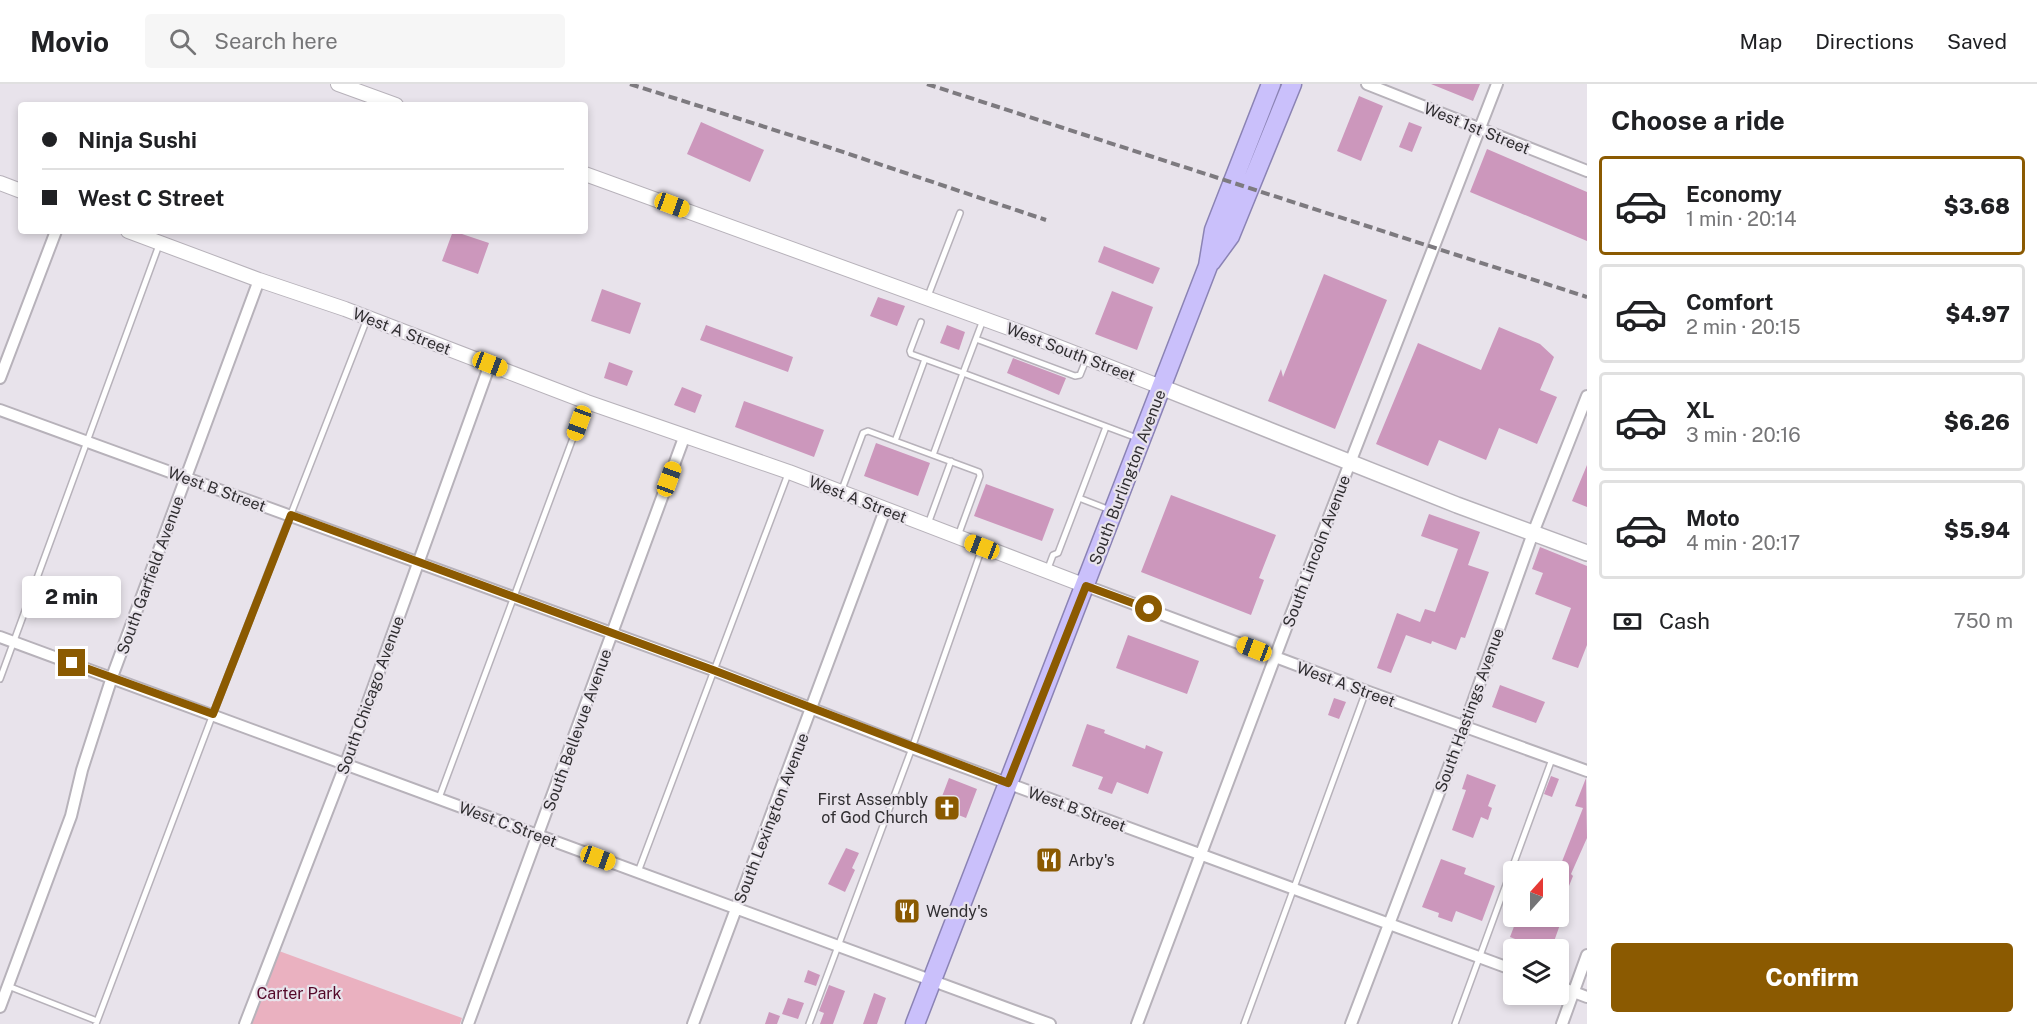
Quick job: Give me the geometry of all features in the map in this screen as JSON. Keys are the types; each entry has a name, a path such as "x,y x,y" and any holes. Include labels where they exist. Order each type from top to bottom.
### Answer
{"highway":[{"path":"1208,266 1214,230 1271,84"},
{"path":"1208,266 1230,236 1292,84"},
{"name":"South Burlington Avenue","path":"915,1024 1208,266"}],"main road":[{"name":"West South Street","path":"1161,387 1587,554"}],"street":[{"path":"338,84 388,102"},
{"name":"West 1st Street","path":"1367,84 1587,171"},
{"name":"South Lincoln Avenue","path":"1137,1024 1432,247 1497,84"},
{"name":"West South Street","path":"588,175 927,298 1161,387"},
{"path":"0,183 18,190"},
{"path":"0,378 55,234"},
{"name":"West A Street","path":"136,234 367,317 587,402 789,472 1275,657 1587,771"},
{"name":"South Garfield Avenue","path":"0,1007 4,984 71,816 82,770 112,678 259,280"},
{"name":"South Chicago Avenue","path":"245,1024 346,763 490,364"},
{"name":"South Hastings Avenue","path":"1351,1024 1464,727 1533,533 1587,396"},
{"name":"West B Street","path":"0,410 713,670 912,748 1503,965"},
{"name":"South Bellevue Avenue","path":"468,1024 685,435"},
{"name":"South Lexington Avenue","path":"693,1024 885,510"},
{"name":"West C Street","path":"0,637 346,763 837,947 932,980 1034,1021 1050,1024"},
{"path":"1562,1024 1587,955"},
{"path":"1569,990 1587,997"}],"lane":[{"path":"927,298 960,213"},
{"path":"0,679 160,243"},
{"path":"4,984 96,1023 367,317"},
{"path":"933,455 983,319"},
{"path":"921,322 910,351 911,354 1141,440"},
{"path":"976,339 1075,376 1080,375 1087,358"},
{"path":"895,441 925,359"},
{"path":"439,798 587,402"},
{"path":"1047,571 1053,555 1058,553 1106,427"},
{"path":"840,493 863,433 868,431 951,461 979,472 980,476 957,537"},
{"path":"927,526 951,461"},
{"path":"638,873 789,472"},
{"path":"1080,498 1114,511"},
{"path":"809,1024 912,748 982,547"},
{"path":"1244,1024 1366,691"},
{"path":"1455,1024 1552,759"}],"green space":[{"name":"Carter Park","path":"279,951 462,1018 460,1024 252,1024"}],"building":[{"path":"1431,84 1480,84 1473,101"},
{"path":"1359,96 1383,106 1361,161 1337,151"},
{"path":"701,122 764,150 750,182 687,154"},
{"path":"1409,122 1422,127 1412,152 1399,147"},
{"path":"1487,149 1587,192 1587,241 1470,192"},
{"path":"452,234 462,234 489,243 478,274 442,261"},
{"path":"1104,246 1160,268 1153,284 1098,262"},
{"path":"1324,274 1387,300 1335,429 1268,401 1281,369 1283,377"},
{"path":"602,289 641,303 630,334 591,321"},
{"path":"1112,291 1153,307 1137,350 1095,334"},
{"path":"878,297 905,306 897,326 870,316"},
{"path":"706,325 793,357 788,372 700,340"},
{"path":"947,325 965,332 959,350 940,343"},
{"path":"1499,327 1540,344 1554,357 1540,390 1557,397 1537,444 1499,428 1486,460 1439,440 1428,466 1376,444 1418,343 1481,370"},
{"path":"1013,358 1066,378 1059,395 1007,373"},
{"path":"609,362 633,371 627,386 604,378"},
{"path":"682,387 702,395 695,413 674,405"},
{"path":"744,401 824,430 814,457 735,427"},
{"path":"876,443 930,463 918,496 864,476"},
{"path":"1587,465 1587,507 1572,501"},
{"path":"986,484 1054,509 1042,541 974,516"},
{"path":"1171,495 1276,535 1259,578 1264,580 1251,615 1141,572"},
{"path":"1429,514 1480,532 1468,565 1489,572 1465,638 1461,637 1456,650 1406,635 1391,673 1377,668 1397,613 1420,622 1425,609 1435,612 1458,549 1421,536"},
{"path":"1540,547 1587,566 1587,645 1578,668 1552,659 1571,608 1535,594 1543,573 1532,569"},
{"path":"1128,635 1199,661 1187,694 1116,668"},
{"path":"1500,685 1545,702 1536,723 1492,707"},
{"path":"1334,698 1346,702 1339,719 1328,715"},
{"path":"1087,724 1145,749 1146,745 1163,752 1148,794 1117,782 1112,794 1098,789 1103,777 1072,766"},
{"path":"1467,774 1496,785 1488,806 1492,808 1488,820 1481,817 1473,838 1452,830 1466,790 1462,789"},
{"path":"1551,776 1559,779 1552,797 1544,794"},
{"path":"949,778 977,789 966,818 938,807"},
{"path":"1586,778 1587,838 1571,874 1573,876 1569,886 1569,861 1562,861 1583,808 1575,806"},
{"path":"846,848 859,853 852,868 855,870 845,892 828,884"},
{"path":"1441,859 1466,868 1464,874 1495,886 1482,921 1456,911 1452,922 1438,917 1439,913 1422,907"},
{"path":"1514,927 1559,927 1555,939 1510,937"},
{"path":"808,970 820,975 816,986 804,982"},
{"path":"829,985 845,991 833,1024 820,1024 824,1013 819,1011"},
{"path":"874,993 886,998 877,1024 863,1024"},
{"path":"788,998 804,1003 798,1019 782,1014"},
{"path":"769,1012 780,1016 777,1024 765,1024"}],"railway":[{"path":"630,84 1046,220"},
{"path":"927,84 1587,297"}],"place":[{"name":"First Assembly of God Church","path":"947,808"},
{"name":"Arby's","path":"1049,860"},
{"name":"Wendy's","path":"907,911"}],"route":[{"path":"72,663 213,714 291,515 713,670 1008,783 1086,586 1149,609"}]}
